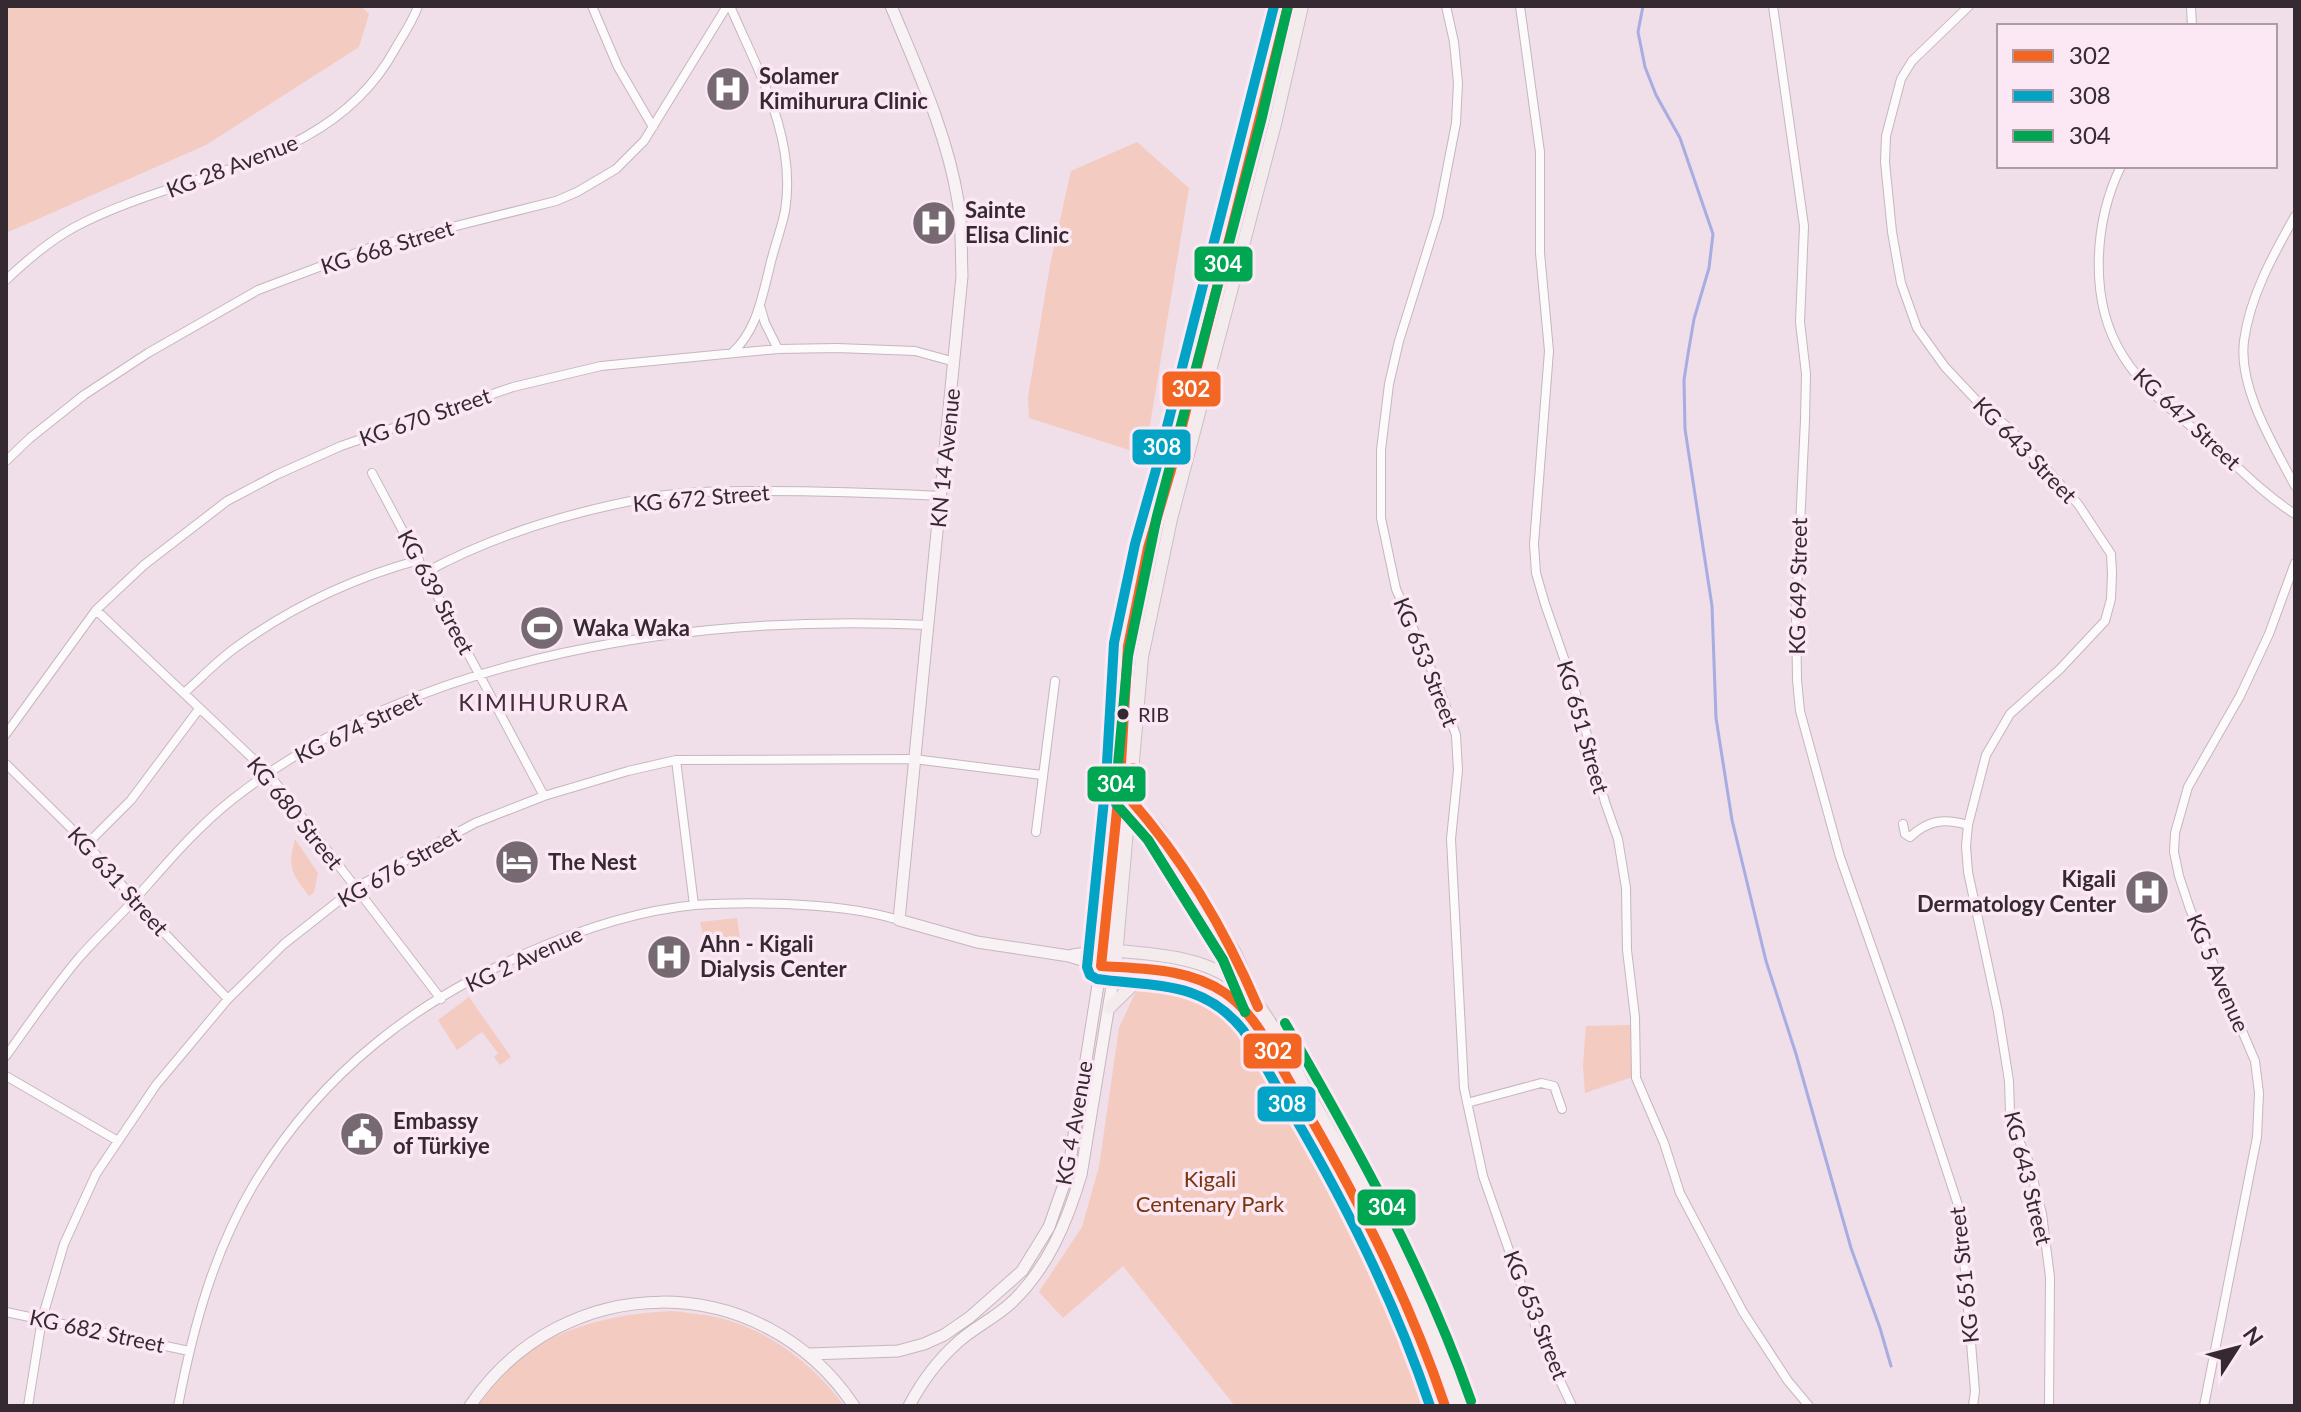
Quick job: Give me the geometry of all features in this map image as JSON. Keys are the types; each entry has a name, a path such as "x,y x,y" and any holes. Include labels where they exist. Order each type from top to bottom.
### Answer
{"main road":[{"name":"KN 14 Avenue","path":"891,6 942,137 958,201 962,276 899,920"},
{"path":"1115,968 1110,950 1128,646 1148,548 1171,470 1288,6"},
{"path":"1302,6 1275,124 1171,519 1142,657 1110,950 1101,966 1189,975 1226,993 1244,1009 1264,1036 1325,1144 1392,1272 1445,1406"},
{"path":"1129,798 1159,832 1235,953 1258,1007 1342,1149 1397,1255 1433,1337 1458,1406"},
{"name":"KG 2 Avenue","path":"899,920 977,942 1069,956 1101,966"},
{"path":"1069,956 1110,950 1185,960 1235,981 1258,1007"},
{"name":"KG 4 Avenue","path":"809,1354 898,1351 924,1344 970,1317 1009,1285 1034,1254 1061,1198 1068,1173 1101,966"},
{"name":"KG 4 Avenue","path":"909,1406 921,1384 958,1342 1010,1305 1040,1269 1059,1236 1081,1175 1115,968"},
{"path":"1109,1008 1148,970"},
{"path":"1079,1094 1093,1095"},
{"path":"470,1406 485,1384 516,1352 554,1328 595,1310 640,1302 685,1302 730,1311 779,1333 809,1354 841,1386 854,1406"}],"street":[{"name":"KG 28 Avenue","path":"6,280 29,258 75,228 177,186 292,145 328,125 362,97 386,66 418,6"},
{"path":"592,6 618,67 653,127"},
{"path":"728,6 777,118 787,166 785,211 760,305 750,332 732,353"},
{"name":"KG 668 Street","path":"6,461 84,395 160,346 258,290 372,247 556,201 577,192 628,159 653,127 728,6"},
{"name":"KG 653 Street","path":"1446,6 1458,83 1456,123 1438,216 1399,341 1389,384 1383,416 1379,483 1381,518 1396,589 1456,735 1458,751 1451,839 1467,1103 1483,1176 1539,1336 1572,1406"},
{"name":"KG 651 Street","path":"1520,6 1540,152 1540,253 1549,351 1534,544 1536,573 1574,687 1618,839 1626,888 1636,1078 1664,1143 1680,1193 1743,1312 1788,1381 1809,1406"},
{"name":"KG 649 Street","path":"1773,6 1804,226 1800,322 1806,374 1796,611 1800,711 1840,857 1940,1147"},
{"name":"KG 643 Street","path":"1969,6 1912,61 1901,79 1886,136 1885,162 1892,232 1901,283 1917,328 1945,367 1978,402 2011,430 2078,504 2111,554 2111,599 2105,621 2060,669 2010,714 1986,755 1968,825 1968,872 1998,1012 2009,1081 2010,1113 2028,1160 2042,1214 2050,1277 2049,1406"},
{"name":"KG 647 Street","path":"2120,168 2106,206 2099,252 2104,309 2122,355 2148,387 2175,412 2295,514"},
{"path":"2295,216 2263,276 2244,342 2252,395 2295,486"},
{"path":"760,305 778,349"},
{"name":"KG 670 Street","path":"6,734 96,610 144,565 227,501 341,446 513,387 601,366 778,349 902,349 955,362"},
{"name":"KG 639 Street","path":"372,473 544,796"},
{"name":"KG 672 Street","path":"426,572 472,548 546,522 654,497 724,491 940,496"},
{"path":"184,693 233,649 306,602 359,579 419,560"},
{"name":"KG 5 Avenue","path":"2204,1406 2257,1137 2259,1093 2252,1050 2204,944 2179,876 2174,852 2175,833 2188,787 2240,696 2269,634 2295,563"},
{"name":"KG 680 Street","path":"96,610 268,773 441,999"},
{"name":"KG 674 Street","path":"6,1056 79,958 210,818 268,773 374,714 415,696 481,675 614,642 791,623 928,625"},
{"path":"1036,832 1055,681"},
{"path":"87,844 131,800 199,709"},
{"name":"KG 676 Street","path":"28,1406 42,1319 64,1244 96,1174 156,1085 228,999 284,944 355,888 454,833 544,796 676,760 914,759 1042,775"},
{"path":"676,760 694,905"},
{"name":"KG 631 Street","path":"6,764 87,844 134,900 228,999"},
{"path":"1903,824 1905,834 1910,837 1919,828 1934,821 1950,820 1968,825"},
{"name":"KG 2 Avenue","path":"178,1406 200,1305 227,1238 254,1185 311,1106 378,1041 500,965 583,931 638,916 694,905 767,904 829,906 872,912 899,920"},
{"path":"6,1076 118,1141"},
{"path":"1467,1103 1541,1083 1554,1086 1562,1109"},
{"name":"KG 651 Street","path":"1940,1147 1960,1211 1963,1234 1966,1309 1975,1391 1973,1406"},
{"name":"KG 682 Street","path":"6,1312 189,1351"}],"green space":[{"path":"6,6 361,6 369,14 359,47 206,145 6,233"},
{"path":"1137,142 1189,188 1145,455 1029,418 1028,397 1050,265 1071,171"},
{"path":"295,839 318,873 314,892 309,896 291,864"},
{"path":"737,918 740,939 705,943 700,922"},
{"name":"Kigali Centenary Park","path":"1151,976 1183,981 1211,992 1240,1020 1362,1238 1400,1320 1433,1406 1235,1406 1123,1266 1063,1318 1039,1292 1082,1227 1099,1167 1119,1028 1135,993"},
{"path":"469,997 511,1057 500,1065 494,1057 498,1053 482,1032 457,1050 438,1020"},
{"path":"1631,1025 1638,1075 1585,1093 1583,1065 1586,1026"},
{"path":"672,1311 735,1322 771,1339 819,1376 844,1406 478,1406 501,1376 523,1357 562,1334 627,1315"}],"waterway":[{"path":"1643,6 1638,32 1645,67 1656,95 1680,138 1713,234 1709,268 1694,319 1684,380 1685,429 1712,606 1716,718 1732,820 1766,961 1851,1248 1891,1366"}],"transit line":[{"name":"308","path":"1274,6 1135,544 1114,643 1106,780 1087,967 1090,975 1097,979 1158,985 1195,994 1228,1014 1243,1030 1350,1217 1385,1291 1430,1406"},
{"name":"302","path":"1288,6 1171,470 1148,548 1128,646 1120,781 1101,966 1181,974 1225,993 1246,1012 1271,1048 1377,1242 1414,1323 1445,1406"},
{"name":"304","path":"1245,1012 1223,960 1148,840 1118,806 1115,797 1128,656 1157,516 1261,121 1288,6"},
{"name":"308","path":"1119,766 1116,804 1148,840 1223,960 1245,1012"},
{"name":"302","path":"1133,768 1129,798 1149,821 1202,897 1258,1007"},
{"name":"304","path":"1285,1023 1387,1208 1432,1303 1471,1401"}],"place":[{"name":"Solamer Kimihurura Clinic","path":"728,89"},
{"name":"Sainte Elisa Clinic","path":"934,223"},
{"name":"Waka Waka","path":"542,628"},
{"name":"RIB","path":"1123,714"},
{"name":"The Nest","path":"517,862"},
{"name":"Kigali Dermatology Center","path":"2147,892"},
{"name":"Ahn - Kigali Dialysis Center","path":"669,957"},
{"name":"Embassy of Türkiye","path":"362,1134"}],"district":[{"name":"KIMIHURURA","path":"544,703"}]}
